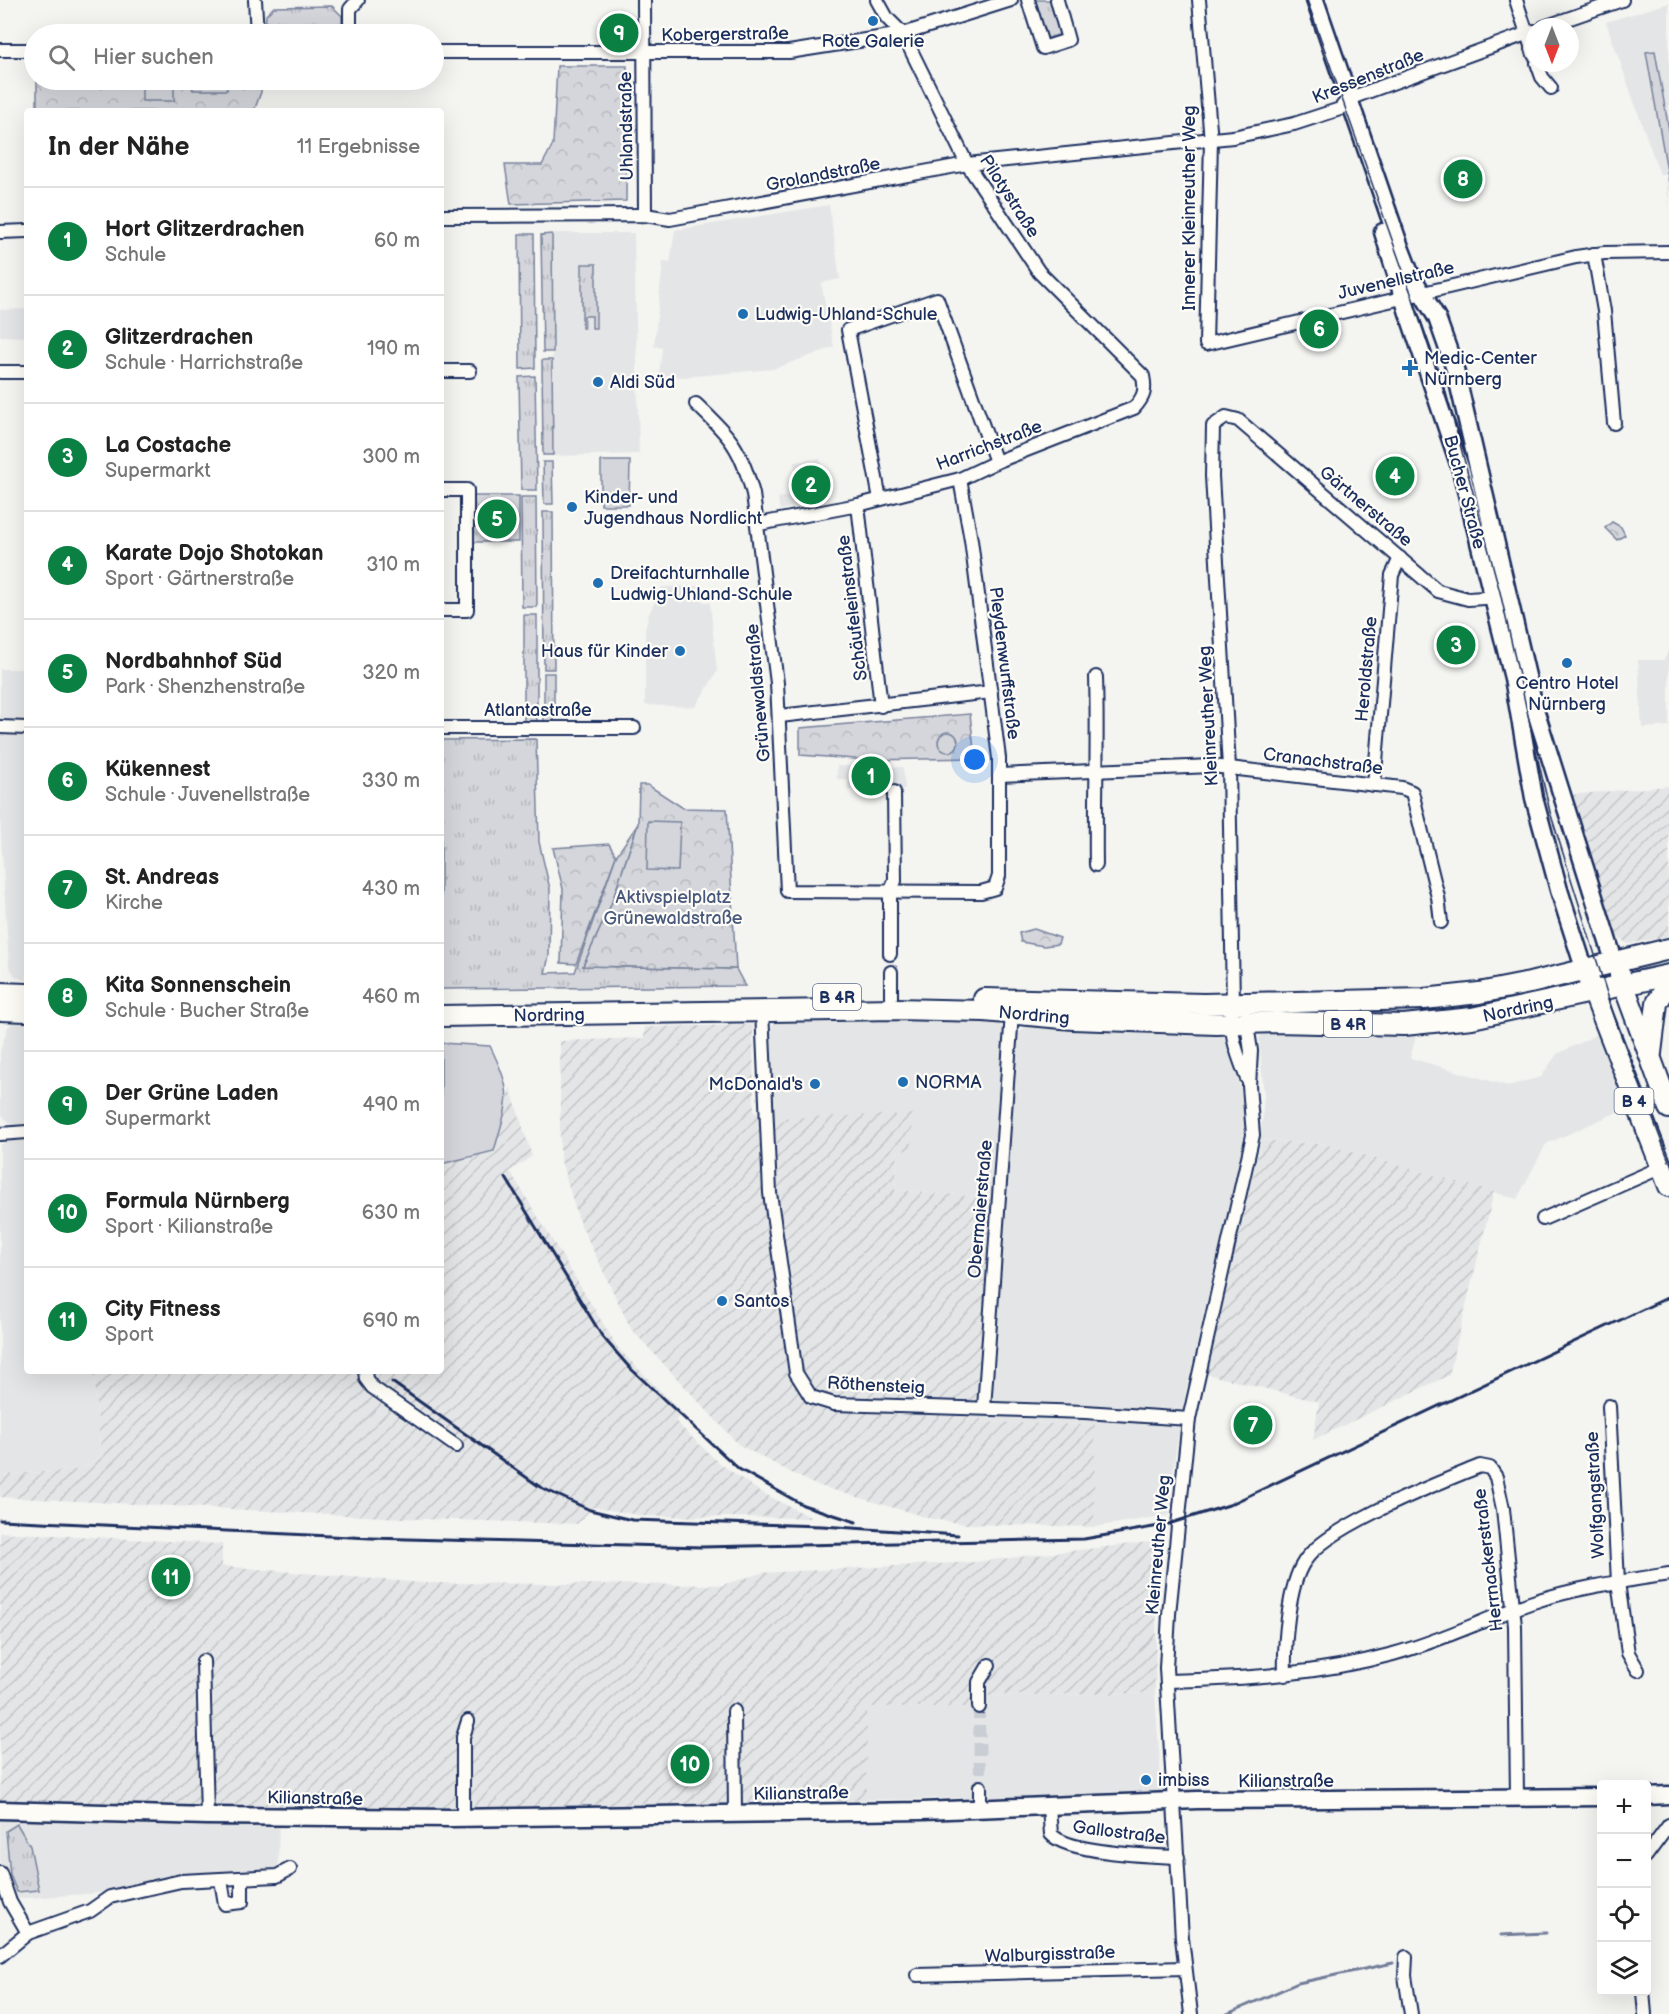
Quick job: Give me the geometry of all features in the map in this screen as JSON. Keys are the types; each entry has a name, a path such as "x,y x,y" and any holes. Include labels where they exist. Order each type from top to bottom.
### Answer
{"main road":[{"name":"Bucher Straße","path":"1304,0 1400,247 1441,327 1457,377 1500,597 1536,806 1557,884 1593,992"},
{"name":"Bucher Straße","path":"1315,0 1403,297 1459,461 1552,767 1615,963"},
{"name":"B 4R","path":"1615,963 1669,949"},
{"name":"Nordring","path":"444,1004 891,997 1233,1004 1439,998 1479,993 1615,963"},
{"name":"B 4","path":"1615,963 1668,1104"},
{"name":"B 4R","path":"1624,986 1669,975"},
{"path":"1650,1059 1657,1003 1669,982"},
{"name":"Nordring","path":"444,1016 571,1016 762,1010 906,1009 1012,1013 1073,1019 1431,1024 1472,1018 1624,986"},
{"name":"B 4","path":"1593,992 1669,1186"},
{"path":"0,993 24,994"},
{"path":"0,1010 24,1011"},
{"path":"1651,1796 1669,1795"},
{"name":"Kilianstraße","path":"0,1810 207,1816 463,1818 980,1810 1174,1802 1597,1797"}],"street":[{"name":"Uhlandstraße","path":"644,0 645,215"},
{"name":"Pilotystraße","path":"877,0 887,18 903,34 967,164 1039,272 1143,376 1146,388"},
{"name":"Kobergerstraße","path":"444,52 789,52 903,34 1011,0"},
{"path":"1028,0 1043,48 1068,40 1057,0"},
{"name":"Innerer Kleinreuther Weg","path":"1200,0 1210,141 1206,344"},
{"path":"1516,0 1525,21"},
{"path":"1570,18 1622,0"},
{"path":"256,2 257,24"},
{"path":"351,24 354,4"},
{"name":"Kressenstraße","path":"1210,141 1263,132 1344,104 1525,34"},
{"path":"0,50 24,50"},
{"path":"1540,72 1551,88"},
{"name":"Grolandstraße","path":"444,216 645,215 670,219 967,164 1210,141"},
{"path":"0,232 24,231"},
{"name":"Juvenellstraße","path":"1206,344 1594,254 1669,252"},
{"path":"1594,254 1604,311 1614,423"},
{"path":"880,500 848,330 937,299 996,462"},
{"path":"444,371 470,371"},
{"path":"0,372 24,372"},
{"name":"Harrichstraße","path":"759,524 858,505 960,479 996,462 1134,408 1144,398 1146,388"},
{"name":"Grünewaldstraße","path":"696,404 728,434 737,448 745,465 759,524 780,716 787,891 890,892"},
{"name":"Gärtnerstraße","path":"1213,426 1226,417 1238,420 1438,591 1468,599 1500,597"},
{"name":"Kleinreuther Weg","path":"1191,2014 1185,1968 1167,1681 1169,1614 1189,1419 1251,1149 1253,1116 1249,1086 1251,1051 1233,1004 1229,767 1212,476 1213,426"},
{"name":"Pleydenwurffstraße","path":"890,892 981,892 995,888 999,876 999,775 991,692 960,479"},
{"path":"444,490 467,490 467,610 444,610"},
{"name":"Schäufeleinstraße","path":"858,505 881,706"},
{"name":"Heroldstraße","path":"1374,785 1392,575 1400,558"},
{"path":"1096,676 1096,866"},
{"path":"780,716 991,692"},
{"path":"0,727 24,728"},
{"name":"Atlantastraße","path":"444,728 634,728"},
{"name":"Cranachstraße","path":"999,775 1229,767 1412,792 1438,897 1441,922"},
{"path":"890,954 890,892 895,881 894,792"},
{"path":"891,972 891,997"},
{"name":"Kleinreuther Weg","path":"1233,1004 1239,1023 1234,1044 1249,1086"},
{"name":"Röthensteig","path":"762,1010 770,1193 798,1380 811,1397 822,1402 1168,1416 1189,1419"},
{"name":"Obermaierstraße","path":"984,1408 1012,1013"},
{"path":"0,1134 24,1132"},
{"path":"1543,1219 1660,1167"},
{"path":"365,1374 372,1387 456,1446"},
{"name":"Wolfgangstraße","path":"1609,1406 1618,1582 1628,1653 1638,1670"},
{"name":"Herrnackerstraße","path":"1285,1675 1294,1586 1304,1561 1313,1551 1371,1514 1480,1466 1490,1468 1496,1477 1503,1509 1514,1611 1517,1798"},
{"path":"1167,1681 1285,1675 1395,1654 1514,1611 1530,1603 1618,1582 1669,1574"},
{"path":"203,1661 207,1816"},
{"path":"980,1707 980,1682 989,1665"},
{"path":"734,1711 735,1814"},
{"path":"463,1818 463,1737 468,1721"},
{"path":"980,1788 980,1810"},
{"name":"Gallostraße","path":"1049,1807 1051,1834 1064,1843 1131,1855 1178,1857"},
{"path":"1651,1850 1669,1825"},
{"path":"0,1956 28,1934 90,1911 110,1897 181,1881 277,1876 290,1869"},
{"path":"0,1873 10,1902 28,1934"},
{"path":"221,1880 225,1904 242,1902 242,1878"},
{"path":"1406,1957 1405,1976 1412,2014"},
{"name":"Walburgisstraße","path":"916,1976 1185,1968"},
{"path":"1644,1996 1646,2014"}],"shaded area":[{"path":"1669,3 1669,210 1666,175 1660,175 1606,22"},
{"name":"Ludwig-Uhland-Schule","path":"829,205 840,279 821,283 834,347 773,369 683,377 659,375 662,348 654,346 663,262 670,263 675,230"},
{"path":"552,233 634,233 639,454 553,456"},
{"path":"24,309 24,337 0,336 0,310"},
{"path":"820,459 828,500 780,510 778,498 798,493 794,462"},
{"name":"Haus für Kinder","path":"699,586 703,602 710,602 717,672 695,707 645,705 645,630 649,614 662,587"},
{"path":"1669,649 1669,726 1642,728 1638,660 1664,660"},
{"path":"0,669 24,669 24,980 15,976 9,966 0,819"},
{"path":"837,766 903,767 905,789 848,790 848,779 837,779"},
{"path":"1669,786 1669,936 1628,944 1614,934 1568,795"},
{"path":"788,1016 998,1021 1005,1032 1010,1116 1016,1039 1021,1030 1029,1025 1218,1032 1223,1035 1240,1087 1244,1117 1243,1146 1185,1395 1175,1455 1169,1515 1094,1527 1094,1425 981,1422 993,1198 895,1190 898,1150 912,1151 771,1118 770,1031 774,1022"},
{"path":"24,1017 24,1374 93,1374 101,1456 81,1469 0,1475 0,1145 8,1141 12,1125 0,1113 0,1051 8,1027 15,1020"},
{"path":"753,1025 754,1112 771,1118 913,1114 912,1151 898,1150 895,1190 993,1198 981,1422 1095,1425 1094,1527 966,1524 932,1519 813,1484 739,1445 631,1329 579,1221 560,1158 560,1041 644,1038 645,1027"},
{"path":"1266,1031 1417,1033 1410,1058 1508,1086 1541,1077 1557,1054 1602,1032 1629,1107 1546,1144 1517,1199 1324,1144 1261,1140 1264,1095 1259,1038"},
{"path":"510,1087 532,1156 510,1171 618,1348 682,1413 675,1421 718,1462 759,1491 812,1518 643,1516 593,1507 577,1524 422,1519 0,1497 0,1475 81,1469 101,1456 93,1374 444,1374 444,1163 494,1151"},
{"path":"1261,1140 1324,1144 1494,1192 1449,1375 1313,1440 1319,1402 1206,1374"},
{"path":"0,1532 222,1544 222,1566 422,1583 722,1585 761,1573 974,1562 1158,1541 1155,1693 975,1696 975,1707 867,1707 866,1800 287,1814 0,1806"},
{"path":"1155,1693 1162,1794 866,1800 866,1707 974,1707 975,1696"},
{"path":"0,1806 279,1814 278,1874 208,1874 99,1893 0,1900"}],"green space":[{"path":"1034,0 1053,0 1061,34 1045,39"},
{"path":"332,6 342,16 342,24 266,24 266,15 274,7"},
{"path":"1655,51 1669,130 1669,182 1646,52"},
{"path":"557,66 627,66 626,201 511,204 505,165 542,165 553,144"},
{"path":"37,90 261,90 255,108 37,108"},
{"path":"142,90 174,90 174,101 142,101"},
{"path":"519,234 534,234 535,368 520,369"},
{"path":"552,234 553,352 543,352 541,235"},
{"path":"582,264 596,264 596,328 592,328 592,316 584,316 584,328 582,328"},
{"path":"542,360 552,360 553,455 543,455"},
{"path":"535,376 537,490 521,490 519,377"},
{"path":"601,461 630,461 629,505 601,505"},
{"path":"543,462 552,462 553,504 544,504"},
{"path":"474,496 519,496 519,542 474,542"},
{"path":"521,497 536,497 537,607 522,607"},
{"path":"543,512 553,512 554,669 544,669"},
{"path":"1612,522 1621,527 1625,535 1617,540 1605,528"},
{"path":"524,615 537,615 537,725 524,725"},
{"path":"544,673 554,673 554,724 544,724"},
{"path":"970,714 975,758 869,760 800,755 800,728"},
{"path":"948,732 955,735 958,742 955,749 948,752 941,749 938,742 941,735"},
{"path":"536,739 539,842 550,889 549,956 545,973 575,972 616,856 638,824 611,905 583,966 736,969 745,986 444,989 444,740"},
{"name":"Aktivspielplatz Grünewaldstraße","path":"639,785 648,785 683,808 727,809 736,969 583,966 611,905 638,824"},
{"path":"648,821 680,822 678,871 647,870"},
{"path":"609,844 616,856 576,964 561,963 563,889 553,848"},
{"path":"1034,929 1060,938 1058,944 1044,946 1021,942 1019,933"},
{"path":"1561,980 1564,988 1417,1017 1290,1013 1421,1009"},
{"path":"444,1043 490,1046 498,1063 507,1098 494,1151 444,1163"},
{"path":"17,1824 30,1846 39,1890 17,1892 10,1875 6,1831"}],"waterway":[{"path":"1501,1935 1546,1933"},
{"path":"1227,2014 1298,1983 1393,1963"}],"tunnel":[{"path":"979,1707 980,1787"}],"tram line":[{"path":"1307,0 1445,389 1500,592 1550,812 1617,1025 1669,1161"}],"railway":[{"path":"506,1178 602,1336 630,1368 739,1469 803,1505 856,1522"},
{"path":"0,1520 371,1538 702,1547 1084,1539 1165,1525 1229,1505 1669,1297"},
{"path":"392,1382 540,1487 590,1510 632,1520 822,1526 958,1535"}],"place":[{"name":"Rote Galerie","path":"873,21"},
{"name":"Der Grüne Laden","path":"619,33"},
{"name":"Kita Sonnenschein","path":"1463,179"},
{"name":"Ludwig-Uhland-Schule","path":"743,314"},
{"name":"Kükennest","path":"1319,329"},
{"name":"Medic-Center Nürnberg","path":"1410,368"},
{"name":"Aldi Süd","path":"598,382"},
{"name":"Karate Dojo Shotokan","path":"1395,476"},
{"name":"Glitzerdrachen","path":"811,485"},
{"name":"Kinder- und Jugendhaus Nordlicht","path":"572,507"},
{"name":"Nordbahnhof Süd","path":"497,519"},
{"name":"Dreifachturnhalle Ludwig-Uhland-Schule","path":"598,583"},
{"name":"La Costache","path":"1456,645"},
{"name":"Haus für Kinder","path":"680,651"},
{"name":"Centro Hotel Nürnberg","path":"1567,663"},
{"name":"Hort Glitzerdrachen","path":"871,776"},
{"name":"NORMA","path":"903,1082"},
{"name":"McDonald's","path":"815,1084"},
{"name":"Santos","path":"722,1301"},
{"name":"St. Andreas","path":"1253,1425"},
{"name":"City Fitness","path":"171,1577"},
{"name":"Formula Nürnberg","path":"690,1764"},
{"name":"imbiss","path":"1146,1780"}]}
